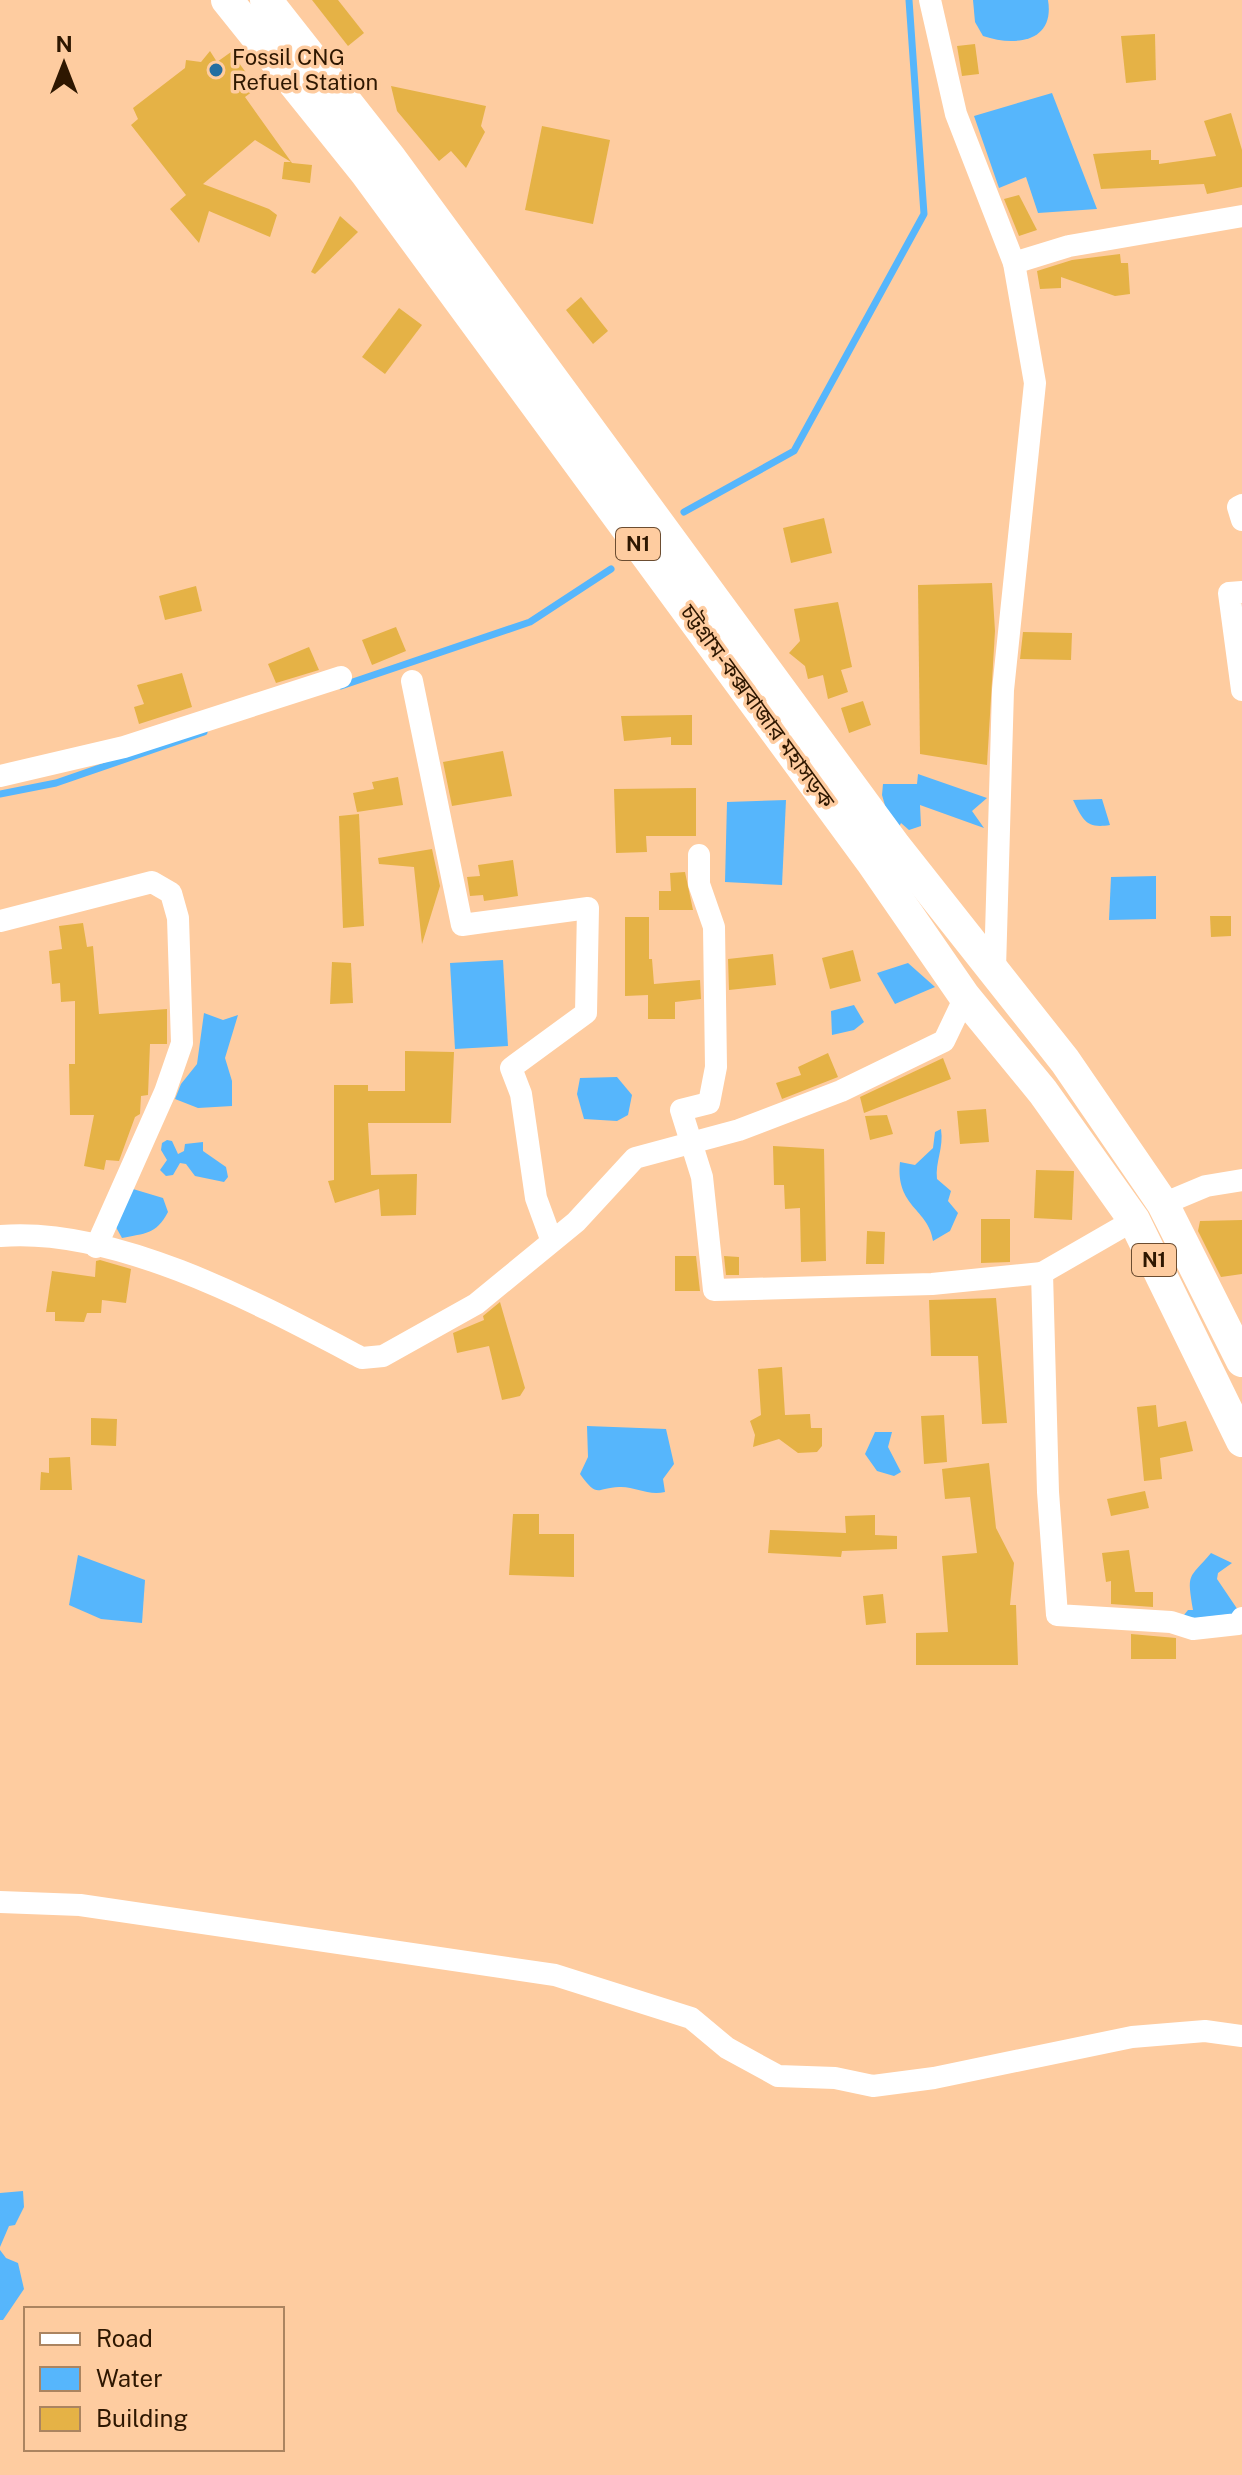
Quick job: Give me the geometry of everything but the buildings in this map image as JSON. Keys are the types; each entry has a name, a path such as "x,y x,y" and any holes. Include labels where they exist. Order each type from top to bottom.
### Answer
{"highway":[{"name":"চট্টগ্রাম-কক্সবাজার মহাসড়ক","path":"227,0 366,173 871,861 965,997 1043,1092 1134,1220 1242,1441"},
{"name":"চট্টগ্রাম-কক্সবাজার মহাসড়ক","path":"266,0 391,159 895,846 1065,1061 1163,1204 1242,1361"}],"street":[{"path":"930,0 956,114 1014,263 1035,383 1003,690 995,969"},
{"path":"1014,263 1069,246 1242,216"},
{"path":"1242,505 1238,507 1242,520"},
{"path":"1242,592 1229,593 1242,690"},
{"path":"0,776 124,747 341,677"},
{"path":"412,681 462,925 588,908 586,1013 511,1068 521,1094 536,1198 551,1239"},
{"path":"699,855 699,884 714,927 716,1067 709,1103 681,1110 702,1177 714,1290 932,1284 1042,1273 1134,1220"},
{"path":"0,921 31,910 152,882 171,893 178,918 182,1043 165,1092 96,1247"},
{"path":"0,1236 36,1233 172,1265 362,1358 383,1356 476,1304 551,1239 576,1222 635,1158 739,1130 841,1091 944,1041 965,997"},
{"path":"1163,1204 1206,1186 1242,1180"},
{"path":"1042,1273 1048,1492 1057,1615 1171,1622 1193,1629 1238,1624 1242,1618"},
{"path":"0,1902 80,1905 555,1975 691,2018 727,2048 778,2076 835,2078 873,2086 934,2078 1132,2037 1205,2031 1242,2036"}],"water":[{"path":"973,0 1048,0 1049,14 1039,33 1030,38 1019,41 995,39 983,36 975,22"},
{"path":"1052,93 1097,209 1038,213 1026,177 999,188 974,116"},
{"path":"918,774 987,798 972,811 984,828 920,805 921,826 909,830 901,823 894,837 882,795 883,784 917,784"},
{"path":"1102,799 1110,825 1096,826 1086,822 1073,800"},
{"path":"786,800 782,885 725,882 727,802"},
{"path":"1156,876 1156,919 1109,920 1111,877"},
{"path":"503,960 508,1046 455,1049 450,963"},
{"path":"908,963 935,987 895,1004 877,973"},
{"path":"854,1005 864,1022 854,1030 832,1035 831,1011"},
{"path":"204,1013 223,1020 238,1015 225,1058 232,1081 232,1106 198,1108 175,1099 181,1084 197,1064"},
{"path":"617,1077 632,1095 628,1115 617,1121 584,1119 577,1094 580,1078"},
{"path":"941,1129 937,1179 951,1191 948,1201 958,1213 950,1231 933,1241 925,1221 902,1189 900,1162 915,1165 933,1148 935,1132"},
{"path":"172,1141 178,1154 184,1151 185,1144 203,1142 203,1151 226,1167 228,1177 224,1182 195,1176 186,1164 180,1163 173,1175 166,1176 160,1170 167,1160 161,1150 162,1143"},
{"path":"133,1189 163,1198 168,1212 154,1229 122,1238 112,1220"},
{"path":"587,1426 666,1429 674,1464 663,1479 665,1492 652,1493 625,1487 598,1490 590,1487 580,1474 588,1457"},
{"path":"875,1432 892,1432 888,1447 901,1472 894,1476 877,1471 865,1454"},
{"path":"1211,1553 1232,1563 1218,1573 1217,1579 1240,1613 1180,1620 1188,1610 1193,1610 1191,1577"},
{"path":"78,1555 145,1580 142,1623 101,1619 69,1605"},
{"path":"23,2191 24,2207 15,2225 9,2226 0,2247 0,2193"},
{"path":"0,2250 6,2258 18,2263 24,2289 3,2320 0,2320"}],"waterway":[{"path":"684,512 794,451 924,214 909,0"},
{"path":"341,686 530,622 611,569"},
{"path":"0,794 56,783 204,732"}],"place":[{"name":"Fossil CNG Refuel Station","path":"216,70"}]}
